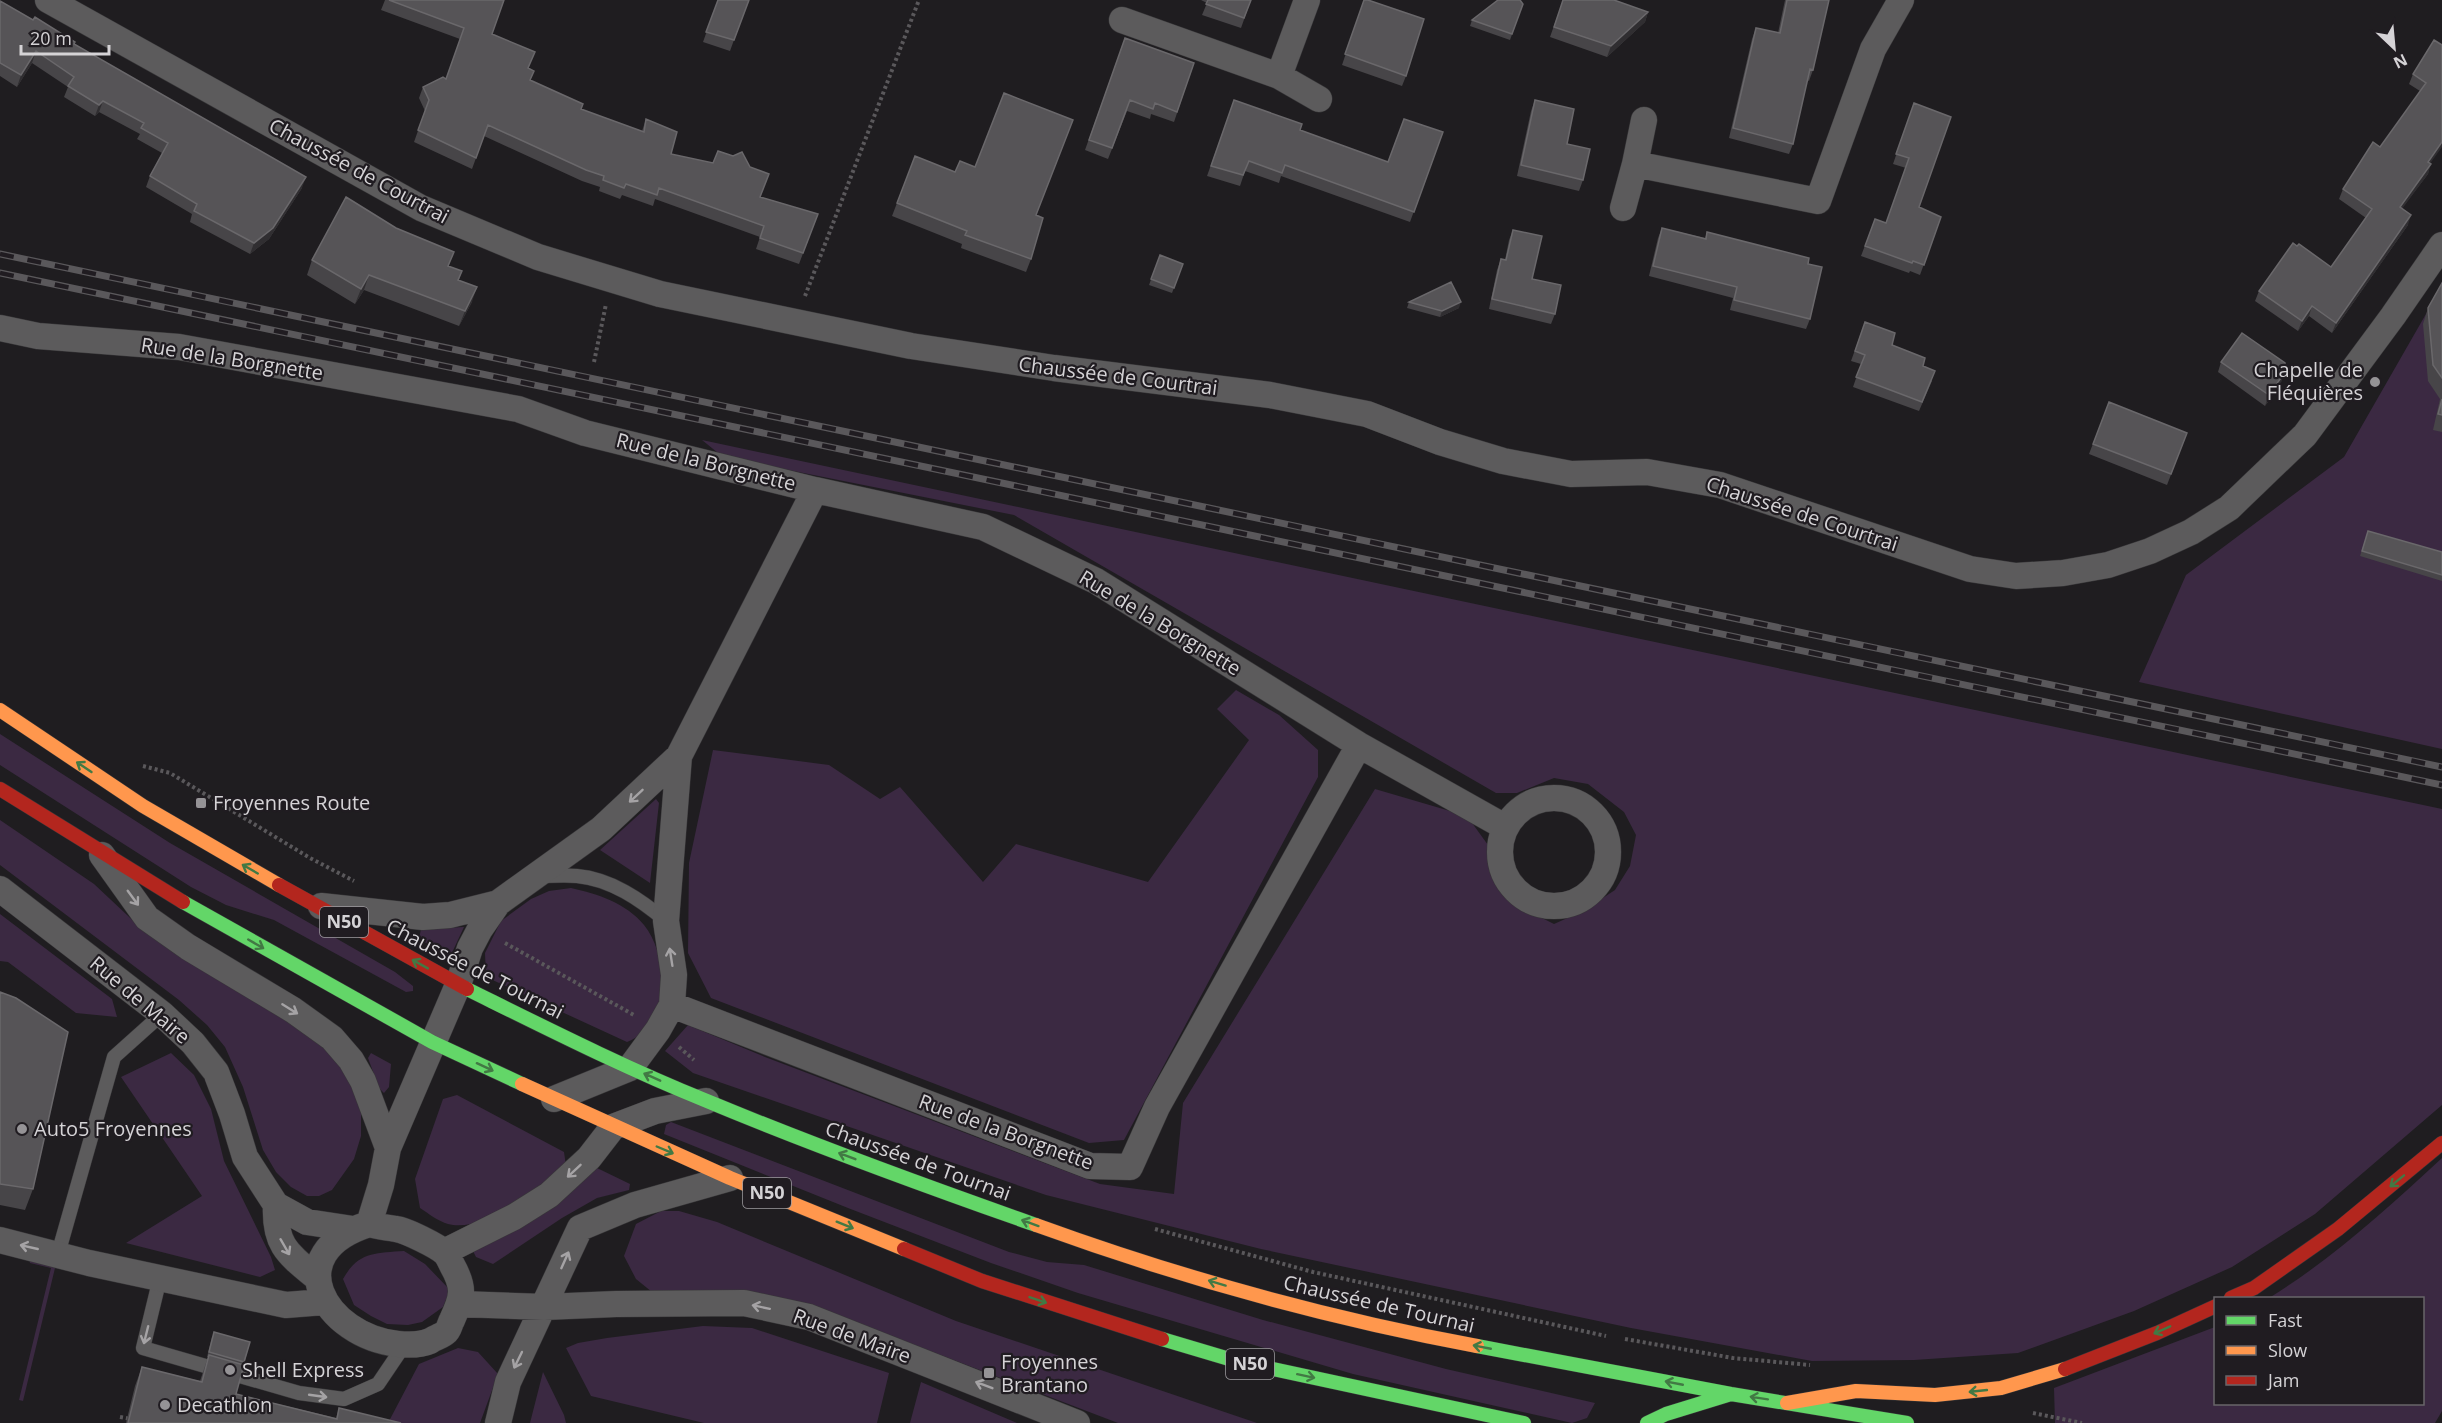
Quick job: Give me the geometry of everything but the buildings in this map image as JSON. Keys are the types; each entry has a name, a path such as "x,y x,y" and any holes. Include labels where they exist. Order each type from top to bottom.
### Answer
{"main road":[{"name":"Chaussée de Tournai","path":"0,710 143,806 312,905 458,984 630,1068 705,1101 895,1175 1085,1243 1273,1300 1451,1341 1731,1394 1907,1423"},
{"name":"N50","path":"0,789 216,921 432,1042 613,1127 730,1178 982,1281 1096,1319 1236,1361 1524,1423"},
{"path":"2235,1297 2254,1288 2338,1229 2442,1143"},
{"path":"1788,1403 1856,1391 1935,1395 2001,1388 2052,1374 2157,1333 2214,1307"},
{"path":"1647,1423 1666,1414 1731,1394"}],"street":[{"name":"Chaussée de Courtrai","path":"48,0 421,208 538,257 660,294 911,346 1032,365 1281,397 1367,414 1440,442 1503,461 1571,474 1647,472 1720,485 1970,569 2016,576 2063,573 2108,565 2150,551 2191,532 2224,512 2305,435 2393,316 2442,244"},
{"path":"1280,76 1307,0"},
{"path":"1635,164 1818,201 1873,49 1901,0"},
{"path":"1122,20 1280,76 1319,99"},
{"path":"1623,208 1644,120"},
{"name":"Rue de la Borgnette","path":"0,328 38,336 179,347 518,409 585,433 815,490 983,527 1096,581 1359,745 1505,827"},
{"path":"312,905 423,917 450,915 498,903 601,829 679,756 815,490"},
{"name":"Rue de la Borgnette","path":"672,1005 1090,1167 1130,1167 1157,1107 1359,745"},
{"path":"554,1099 630,1068 658,1030 672,1005 674,975 666,921 679,756"},
{"path":"1561,798 1580,804 1597,819 1608,842 1608,860 1600,881 1586,897 1567,905 1545,907 1524,898 1505,878 1499,855 1505,827 1518,811 1535,801 1561,798"},
{"path":"99,850 147,918 188,947 293,1010 332,1038 351,1060 363,1081 388,1148"},
{"name":"Rue de Maire","path":"0,889 162,1014 193,1043 216,1072 245,1158 276,1205 307,1222 361,1227"},
{"path":"0,1240 286,1305 321,1290 320,1263 329,1247 361,1227 381,1185 388,1148 458,984 470,948 498,903"},
{"path":"444,1252 549,1195 589,1158 613,1127 655,1111 705,1101"},
{"path":"498,1423 508,1382 580,1228 635,1205 730,1178"},
{"name":"Rue de Maire","path":"276,1205 275,1227 289,1255 321,1290 349,1326 368,1337 383,1342 425,1343 446,1332 460,1304 544,1307 744,1303 809,1317 1077,1423"},
{"path":"361,1227 398,1229 444,1252 461,1282 460,1304"}],"lane":[{"path":"537,876 579,876 615,886 666,921"},
{"path":"58,1254 114,1057 162,1014"},
{"path":"160,1278 143,1348 299,1393 344,1399 378,1384 405,1344"}],"path":[{"path":"795,322 919,0"},
{"path":"594,362 610,279"},
{"path":"120,1417 140,1420"}],"shaded area":[{"path":"2442,286 2442,749 2139,682 2186,575 2344,457"},
{"path":"702,440 2442,809 2442,1105 2315,1214 2232,1267 2134,1311 2018,1353 1914,1360 1812,1361 1631,1328 1261,1249 1046,1195 693,1073 665,1051 688,1025 765,1057 1100,1184 1174,1194 1183,1103 1375,789 1467,816 1488,845 1495,874 1514,904 1554,924 1583,911 1615,890 1630,866 1636,835 1624,812 1588,784 1554,778 1517,793 1496,793 1014,515 723,457"},
{"path":"1236,690 1279,715 1318,750 1318,777 1124,1140 1089,1143 711,998 688,953 689,863 713,750 829,765 880,799 900,787 983,882 1016,844 1148,882 1249,740 1217,709"},
{"path":"0,734 170,843 395,972 413,986 413,991 406,992 274,920 226,905 191,887 0,765"},
{"path":"656,799 659,803 650,883 600,850"},
{"path":"0,820 94,884 143,930 290,1021 343,1063 361,1109 361,1136 354,1159 332,1190 319,1196 307,1196 291,1187 276,1172 263,1150 243,1087 225,1047 207,1025 179,1000 0,865"},
{"path":"571,888 591,893 620,905 637,917 652,939 658,955 661,990 658,1006 651,1021 641,1034 627,1042 486,977 485,953 501,921 531,899 549,891"},
{"path":"0,914 112,999 117,1017 76,1013 8,962 0,961"},
{"path":"464,927 450,957 419,939 421,929"},
{"path":"171,1053 194,1075 211,1109 224,1161 271,1257 275,1270 260,1277 126,1243 202,1196 121,1077"},
{"path":"371,1053 391,1064 389,1087 384,1093 379,1088 368,1058"},
{"path":"457,1095 564,1152 566,1166 510,1206 478,1222 462,1225 444,1223 420,1208 415,1179 443,1099"},
{"path":"671,1122 1009,1252 1047,1262 1084,1265 1263,1320 1446,1369 1595,1403 1587,1418 1572,1423 1353,1374 1078,1293 991,1263 664,1134 666,1125"},
{"path":"2442,1158 2442,1411 2435,1423 2055,1423 2054,1388 2214,1327 2214,1405 2424,1405 2424,1297 2271,1297 2315,1267 2380,1214"},
{"path":"597,1168 630,1184 629,1190 597,1198 562,1218 493,1264 476,1257 471,1247 541,1213"},
{"path":"661,1211 679,1211 717,1222 956,1321 1257,1423 1118,1423 810,1305 652,1292 636,1279 624,1256 636,1224"},
{"path":"404,1251 425,1264 450,1290 443,1307 422,1322 408,1325 387,1324 354,1305 343,1279 361,1259 376,1254"},
{"path":"29,1259 75,1272 55,1268 23,1401 19,1400 51,1268 30,1263"},
{"path":"703,1326 752,1328 889,1373 877,1423 704,1423 591,1396 566,1348 578,1343 607,1338"},
{"path":"458,1348 478,1352 498,1374 480,1423 388,1423 419,1364"},
{"path":"543,1372 564,1415 566,1423 530,1423"},
{"path":"921,1382 1017,1423 910,1423"}],"railway":[{"path":"0,254 2442,767"},
{"path":"0,273 2442,785"}],"traffic: fast":[{"path":"183,902 432,1042 522,1084"},
{"path":"467,989 646,1075 748,1118 1036,1225"},
{"path":"1162,1339 1236,1361 1524,1423"},
{"path":"1477,1346 1731,1394 1907,1423"},
{"path":"1647,1423 1666,1414 1731,1394"}],"traffic: slow":[{"path":"0,710 143,806 279,885"},
{"path":"522,1084 730,1178 904,1249"},
{"path":"1036,1225 1199,1279 1365,1323 1477,1346"},
{"path":"1787,1403 1856,1391 1935,1395 2001,1388 2065,1369"}],"traffic: jam":[{"path":"0,789 183,902"},
{"path":"279,885 467,989"},
{"path":"2233,1297 2254,1288 2338,1229 2442,1143"},
{"path":"904,1249 982,1281 1162,1339"},
{"path":"2065,1369 2157,1333 2214,1307"}],"place":[{"name":"Chapelle de Fléquières","path":"2375,382"},
{"name":"Froyennes Route","path":"201,803"},
{"name":"Auto5 Froyennes","path":"22,1129"},
{"name":"Shell Express","path":"230,1370"},
{"name":"Froyennes Brantano","path":"989,1373"},
{"name":"Decathlon","path":"165,1405"}]}
